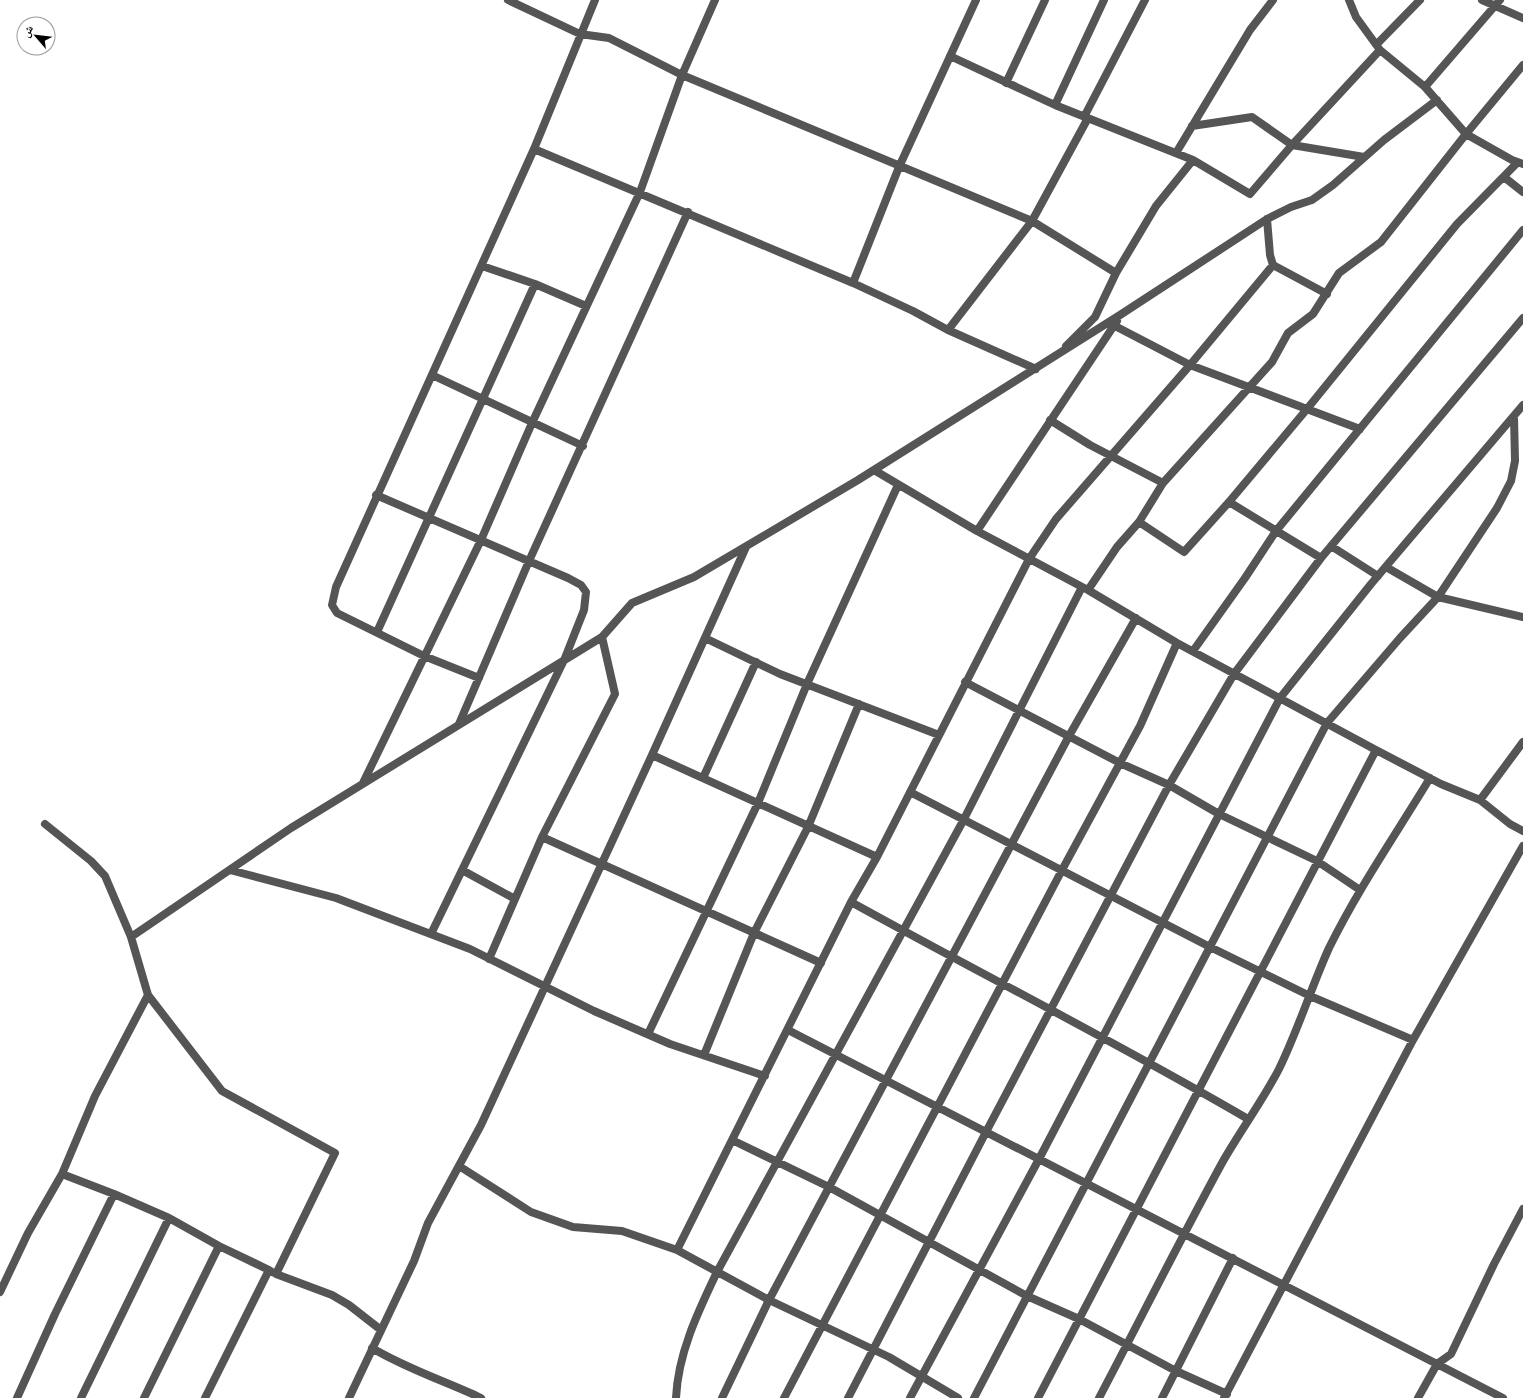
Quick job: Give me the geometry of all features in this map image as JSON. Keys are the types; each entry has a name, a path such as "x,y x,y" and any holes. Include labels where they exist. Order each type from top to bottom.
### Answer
{"street":[{"path":"508,0 580,34 609,38 682,76 1032,221 1116,273"},
{"path":"479,678 424,656 337,613 332,605 336,587 376,495 482,266 534,149 595,0"},
{"path":"363,783 481,540 532,422 640,192 682,76 715,0"},
{"path":"853,283 899,167 976,0"},
{"path":"1006,82 1045,0"},
{"path":"1055,104 1104,0"},
{"path":"948,330 1032,221 1145,0"},
{"path":"1176,153 1250,30 1273,0"},
{"path":"1139,522 1184,552 1229,502 1307,409 1457,224 1520,163 1466,134 1425,87 1378,47 1356,17 1349,0"},
{"path":"950,56 1086,118 1193,160 1250,194 1420,0"},
{"path":"1482,0 1498,3 1523,18"},
{"path":"1425,87 1498,3"},
{"path":"676,1398 677,1383 687,1339 717,1272 904,931 963,820 1018,709 1085,588 1139,522 1163,484 1272,362 1288,333 1313,314 1339,273 1381,242 1466,134 1523,65"},
{"path":"131,937 291,828 565,658 602,637 632,603 694,577 746,547 874,470 1036,369 1267,219 1312,200 1437,100"},
{"path":"1192,126 1252,117 1292,145 1364,158"},
{"path":"534,149 688,212 853,283 913,311 948,330 1036,369"},
{"path":"1052,358 1095,317 1116,273 1156,206 1193,160"},
{"path":"1504,177 1523,192"},
{"path":"459,724 529,561 583,446 688,212"},
{"path":"1267,219 1270,255 1273,265 1327,294"},
{"path":"1193,651 1246,578 1276,531 1523,230"},
{"path":"677,1250 851,902 877,857 1029,559 1056,519 1110,455 1190,365 1273,265"},
{"path":"482,266 535,284 586,306"},
{"path":"377,632 535,284"},
{"path":"977,532 1050,420 1115,326 1120,315"},
{"path":"848,1398 928,1242 1169,786 1234,674 1321,558 1523,318"},
{"path":"1115,326 1190,365 1360,429"},
{"path":"432,375 583,446"},
{"path":"910,1398 1039,1159 1280,698 1378,576 1523,405"},
{"path":"974,1398 1085,1183 1327,723 1400,638 1438,597 1497,508 1511,481 1515,461 1514,416"},
{"path":"1050,420 1163,484"},
{"path":"874,470 977,532 1085,588 1177,643 1430,778 1480,800 1523,831"},
{"path":"648,1034 758,804 807,684 898,485"},
{"path":"376,495 568,578 581,585 586,592 584,610 565,658 431,934"},
{"path":"1229,502 1321,558"},
{"path":"1332,546 1378,576"},
{"path":"349,1398 414,1261 428,1223 481,1125 652,755 746,547"},
{"path":"1386,567 1438,597 1523,617"},
{"path":"722,1398 769,1300 1013,844 1069,736 1136,618"},
{"path":"490,959 542,837 615,694 602,637"},
{"path":"705,638 807,684 939,735"},
{"path":"784,1398 1062,870 1140,726 1177,643"},
{"path":"703,778 756,662"},
{"path":"965,682 1120,763 1169,786 1219,814 1268,836 1317,861 1360,890"},
{"path":"704,1055 754,933 808,827 859,704"},
{"path":"1480,800 1523,742"},
{"path":"1038,1398 1197,1089 1376,750"},
{"path":"652,755 877,857"},
{"path":"1099,1398 1184,1233 1248,1119 1262,1099 1279,1069 1329,949 1360,890 1373,872 1430,778"},
{"path":"910,792 1210,947 1310,996 1413,1040"},
{"path":"45,824 91,861 105,876 131,937 148,995 222,1091 336,1153 205,1398"},
{"path":"542,837 600,865 821,963"},
{"path":"732,1140 829,1187 880,1217 1027,1296 1079,1319 1226,1396 1283,1284 1413,1040 1523,846"},
{"path":"230,870 336,898 431,934 490,959 594,1011 648,1034 765,1076"},
{"path":"462,870 516,899"},
{"path":"851,902 1002,985 1052,1008 1248,1119"},
{"path":"0,1292 28,1233 62,1174 95,1096 148,995"},
{"path":"788,1030 886,1082 1233,1258 1503,1398"},
{"path":"459,1166 531,1212 573,1227 622,1231 677,1250 769,1300 873,1349 958,1398"},
{"path":"62,1174 114,1194 169,1218 219,1246 273,1272 332,1295 349,1305 381,1330"},
{"path":"17,1398 55,1314 114,1194"},
{"path":"1418,1398 1437,1364 1451,1354 1494,1264 1523,1210"},
{"path":"81,1398 169,1218"},
{"path":"144,1398 219,1246"},
{"path":"1162,1398 1233,1258"},
{"path":"372,1348 397,1363 450,1383 481,1398"}]}
